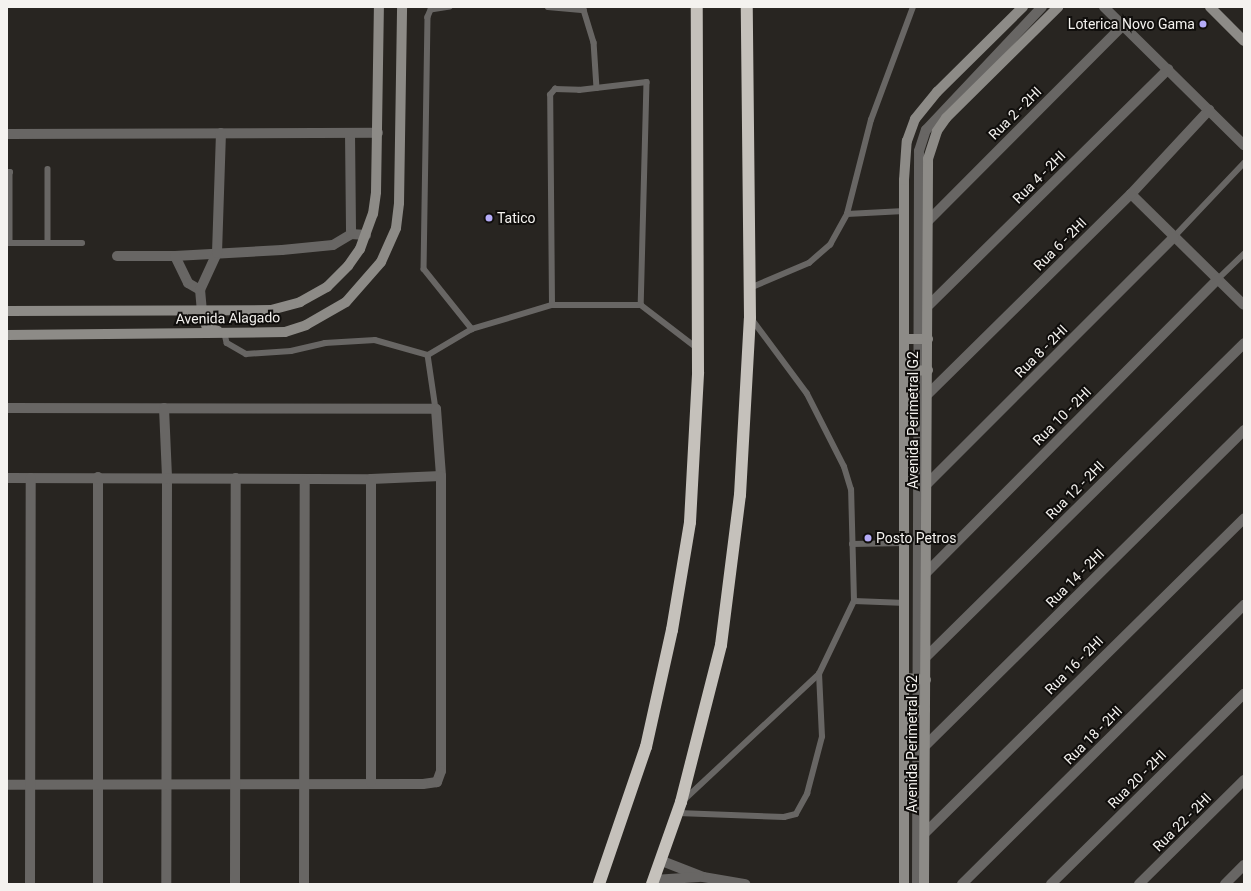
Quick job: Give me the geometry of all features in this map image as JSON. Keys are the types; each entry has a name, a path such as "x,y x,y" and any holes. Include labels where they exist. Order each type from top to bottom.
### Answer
{"highway":[{"path":"599,884 646,747 672,630 690,522 698,348 697,7"},
{"path":"653,882 662,861 680,807 721,645 740,495 750,318 747,7"}],"street":[{"name":"Avenida Alagado","path":"7,311 199,312 271,310 316,296 348,266 366,235 376,192 379,7"},
{"name":"Avenida Alagado","path":"7,335 225,334 285,332 306,325 328,314 346,302 364,284 389,248 396,228 399,203 402,7"},
{"name":"Avenida Perimetral G2","path":"904,884 904,710 906,603 905,160 910,128 937,92 1023,7"},
{"path":"905,339 923,340 919,151 926,130 1042,7"},
{"name":"Avenida Perimetral G2","path":"924,884 926,745 921,709 922,679 926,657 928,394 923,370 923,340 929,305 928,159 937,131 964,99 1058,7"},
{"path":"1104,7 1244,145"},
{"path":"1210,7 1244,41"},
{"name":"Rua 2 - 2HI","path":"928,221 1123,26"},
{"name":"Rua 4 - 2HI","path":"929,305 1168,69"},
{"name":"Rua 6 - 2HI","path":"928,394 1131,194 1209,110"},
{"path":"178,334 196,327 199,312 200,290 217,253 220,133"},
{"path":"350,133 351,234"},
{"path":"7,134 378,133"},
{"path":"1131,194 1244,305"},
{"path":"118,256 175,256 333,245 351,234 366,235"},
{"name":"Rua 8 - 2HI","path":"927,484 1174,237"},
{"path":"175,256 188,283 200,290"},
{"name":"Rua 10 - 2HI","path":"926,574 1218,279"},
{"path":"199,312 207,328 225,334"},
{"name":"Rua 12 - 2HI","path":"926,657 1244,343"},
{"path":"905,371 923,370 922,679 905,678"},
{"path":"7,408 436,409 441,476 440,777 433,783 165,785 99,787 7,785"},
{"path":"164,408 167,478 165,785 166,884"},
{"name":"Rua 14 - 2HI","path":"926,745 1244,430"},
{"path":"7,478 98,477 305,480 441,476"},
{"path":"98,477 98,884"},
{"path":"30,884 31,478"},
{"path":"235,884 236,478"},
{"path":"371,479 371,783"},
{"path":"304,884 305,480"},
{"name":"Rua 16 - 2HI","path":"925,833 1244,518"},
{"name":"Rua 18 - 2HI","path":"962,884 1244,604"},
{"name":"Rua 20 - 2HI","path":"1051,884 1244,694"},
{"path":"904,710 921,709 918,884"},
{"name":"Rua 22 - 2HI","path":"1139,884 1244,780"},
{"path":"662,861 703,877 745,884"},
{"path":"1225,884 1244,865"},
{"path":"653,882 703,877"}],"lane":[{"path":"450,7 431,10 428,17 424,269 472,330"},
{"path":"548,7 586,8 594,42 597,88"},
{"path":"750,288 809,263 830,245 847,214 871,120 913,7"},
{"path":"552,305 550,95 555,89 597,88 647,82 641,304"},
{"path":"1174,237 1244,163"},
{"path":"48,169 48,243"},
{"path":"7,172 10,172 9,243 82,243"},
{"path":"847,214 904,211"},
{"path":"1218,279 1244,254"},
{"path":"225,334 227,343 246,354 375,340 428,355 472,330 552,305 641,304 698,348"},
{"path":"680,807 818,674 854,601 851,490 835,445 807,394 750,318"},
{"path":"428,355 436,409"},
{"path":"852,544 905,543"},
{"path":"854,601 906,603"},
{"path":"680,807 784,817 796,814 807,794 822,737 818,674"}],"place":[{"name":"Loterica Novo Gama","path":"1203,24"},
{"name":"Tatico","path":"489,218"},
{"name":"Posto Petros","path":"868,538"}]}
